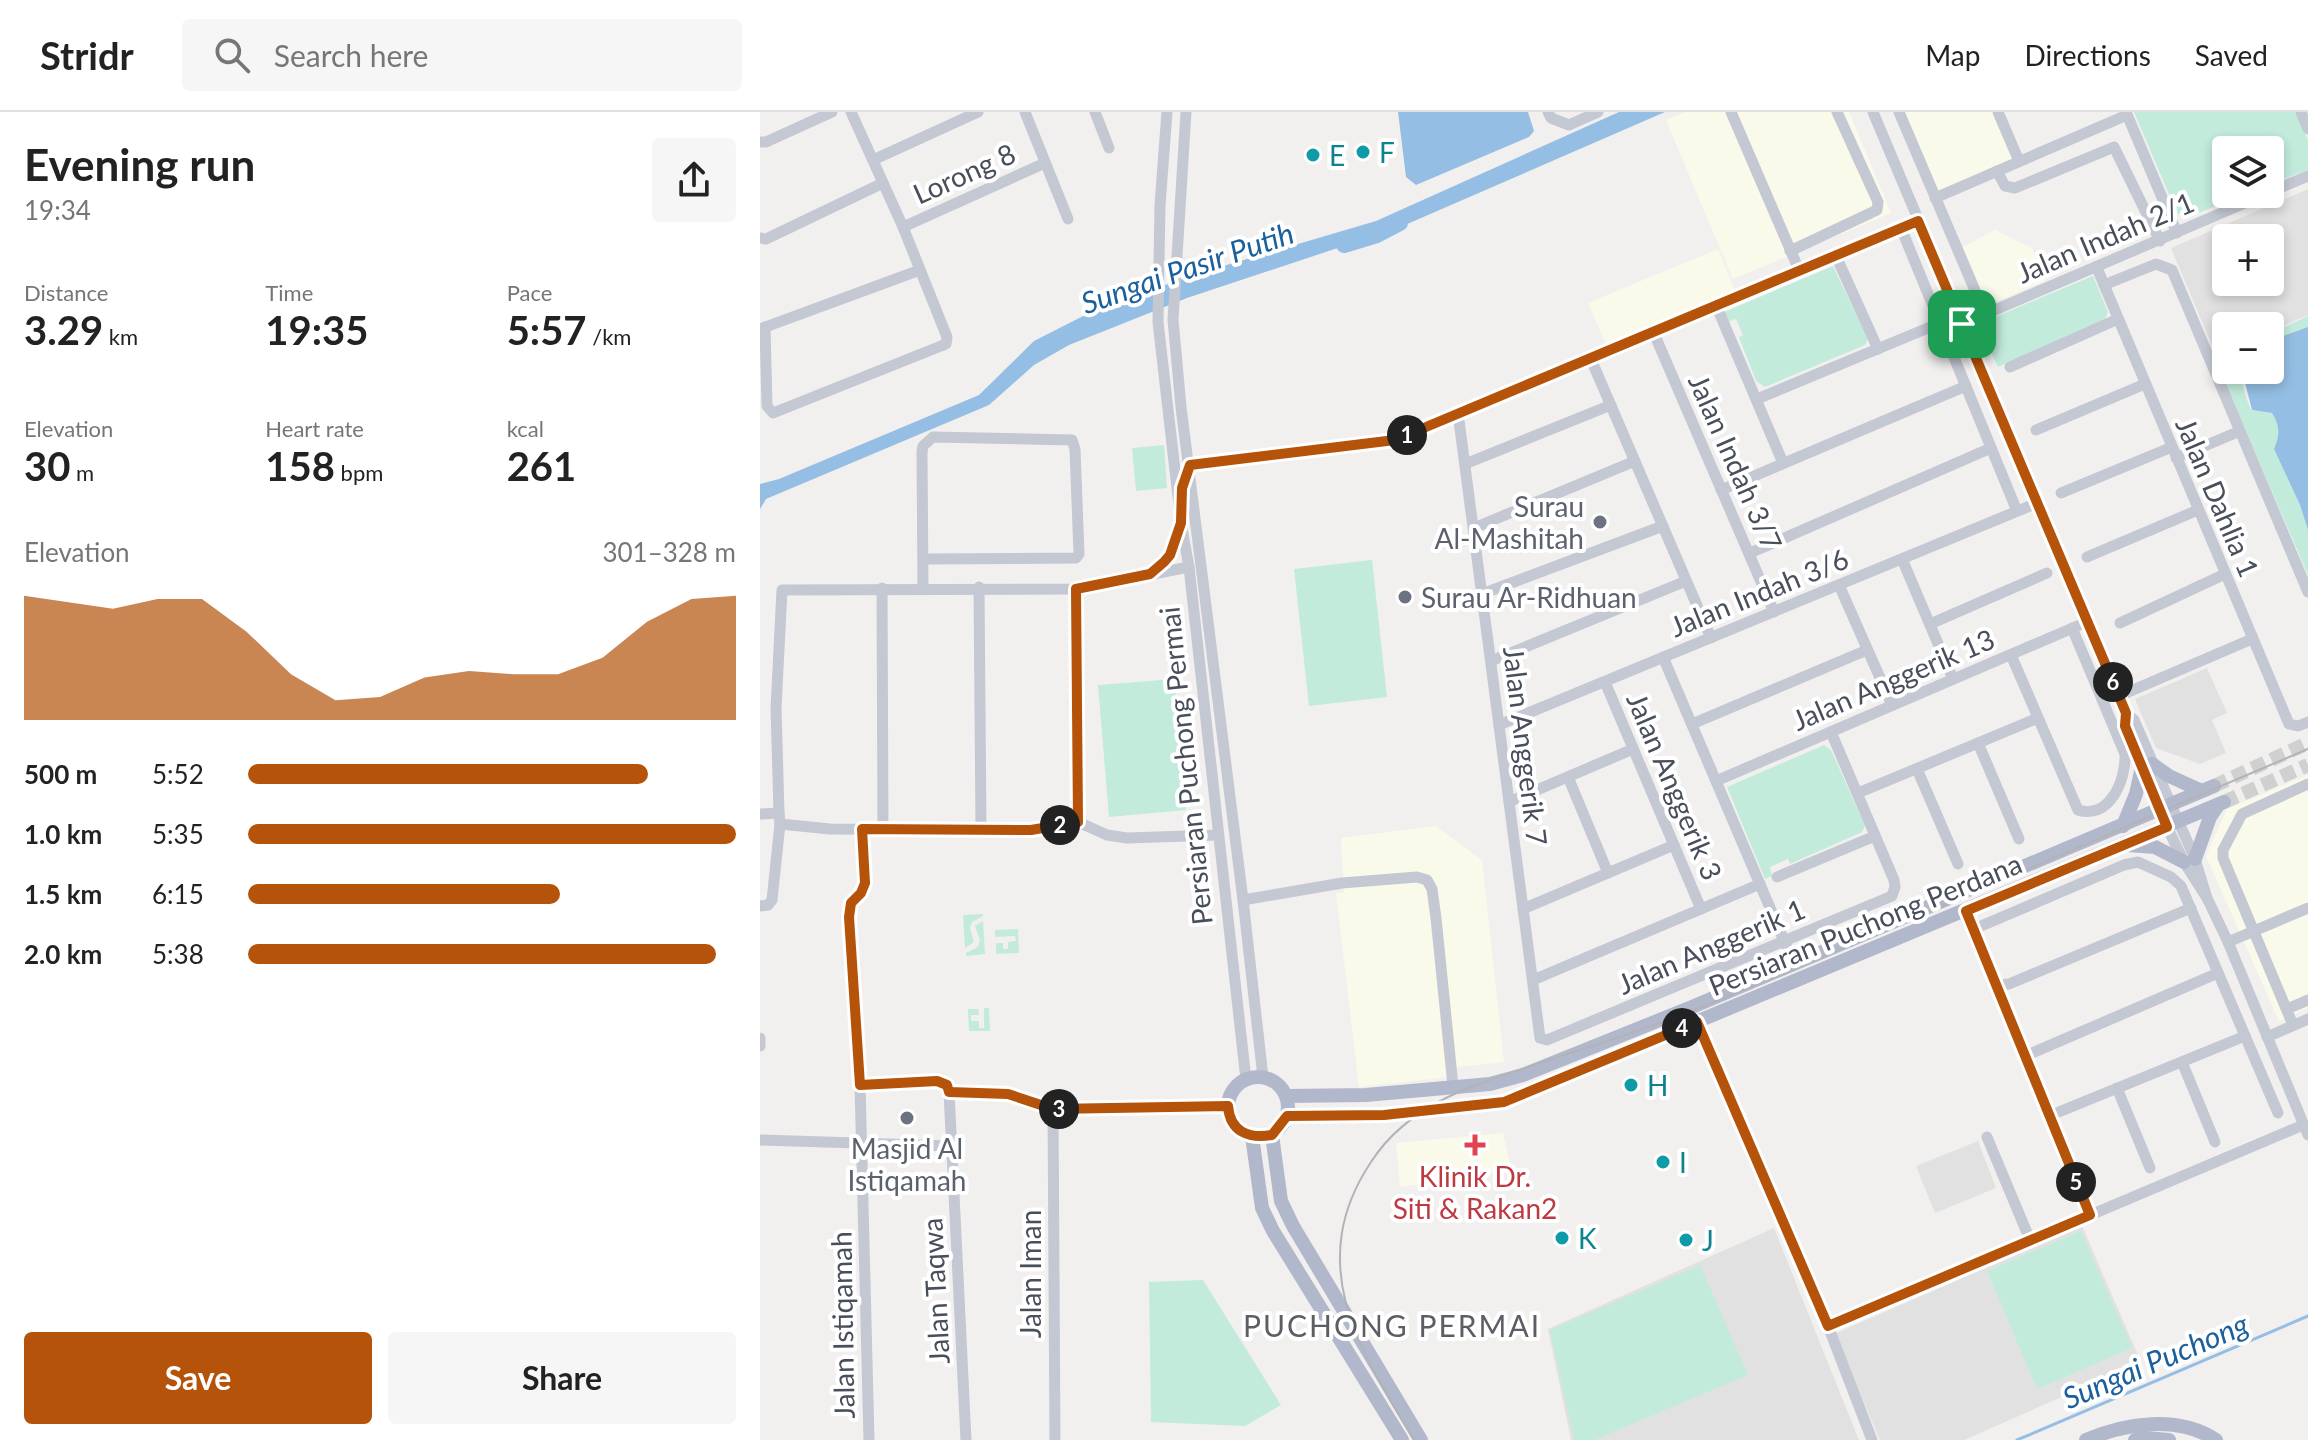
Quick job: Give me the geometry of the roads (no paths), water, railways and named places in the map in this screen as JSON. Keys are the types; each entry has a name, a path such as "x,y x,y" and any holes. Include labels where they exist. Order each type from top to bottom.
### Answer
{"main road":[{"name":"Persiaran Puchong Perdana","path":"1286,1096 1366,1095 1490,1084 1523,1075 2208,788 2147,766"},
{"path":"2123,826 2147,766"},
{"name":"Persiaran Puchong Perdana","path":"1287,1116 1384,1115 1504,1102 2222,803 2210,817 2190,860"},
{"path":"2123,845 2155,847 2190,860"},
{"path":"1272,1135 1252,1136 1237,1129 1229,1114 1233,1090 1246,1080 1263,1077 1277,1084 1286,1096 1287,1116 1272,1135 1281,1201 1421,1440"},
{"path":"1252,1136 1262,1208 1273,1231 1402,1440"},
{"path":"2086,1440 2104,1432 2146,1424 2198,1430 2216,1440"},
{"path":"2135,1440 2169,1440"}],"street":[{"path":"763,142 832,112"},
{"path":"851,112 903,227 947,337 946,344 777,412 769,411 763,328 920,270"},
{"path":"873,160 978,112"},
{"path":"1025,112 1068,219"},
{"path":"1095,112 1109,148"},
{"name":"Persiaran Puchong Permai","path":"1167,112 1158,313 1246,1080"},
{"name":"Persiaran Puchong Permai","path":"1186,112 1173,320 1263,1077"},
{"path":"1548,112 1551,118 1569,125 1598,112"},
{"path":"1731,112 1799,270"},
{"path":"1790,251 1877,210 1878,202 1837,112"},
{"path":"1828,1326 2090,1215 2306,1130 2228,942 2147,766 2125,726 2126,713 2089,621 1873,112"},
{"path":"1899,112 1985,314"},
{"path":"1998,112 2019,161"},
{"path":"2301,112 2308,129"},
{"path":"1935,198 2127,113 2177,233"},
{"path":"1997,171 2005,186 2015,188 2114,147 2160,241"},
{"name":"Lorong 8","path":"903,227 1045,163"},
{"name":"Jalan Indah 2/1","path":"2284,186 2308,176"},
{"path":"763,238 883,183"},
{"name":"Jalan Indah 2/1","path":"1962,324 2234,208"},
{"path":"1170,424 1181,458 1190,465 1395,440 1918,221"},
{"path":"1901,228 2017,511"},
{"path":"1836,256 1878,349"},
{"path":"2104,285 2156,264 2172,270 2308,592"},
{"name":"Jalan Dahlia 1","path":"2097,268 2289,724 2298,726 2308,722"},
{"path":"1716,305 1783,463"},
{"path":"2010,367 2118,319"},
{"path":"1757,399 1940,323"},
{"name":"Jalan Indah 3/7","path":"1653,331 1774,612"},
{"path":"1590,357 1711,638"},
{"path":"2036,430 2145,384"},
{"path":"1721,490 1966,386"},
{"path":"1465,464 1611,405"},
{"name":"Jalan Anggerik 7","path":"1458,413 1540,1038"},
{"path":"2061,493 2240,431"},
{"path":"923,559 1076,558 1079,554 1075,449 1072,440 933,437 923,446 922,452 923,588"},
{"path":"1750,553 1991,448"},
{"path":"1474,528 1635,461"},
{"path":"1150,574 1170,555 1181,518 1182,488 1190,465"},
{"name":"Jalan Indah 3/6","path":"1499,725 2037,503"},
{"path":"2087,557 2198,510"},
{"path":"1197,523 1189,567 1206,595"},
{"path":"1482,594 1663,526"},
{"path":"1902,559 1953,679"},
{"path":"760,906 768,905 772,900 779,819 776,708 782,590 1076,589 1189,567"},
{"path":"1930,624 2047,573"},
{"path":"2120,623 2225,574"},
{"path":"1491,661 1686,581"},
{"path":"1839,585 1892,705"},
{"path":"979,587 981,829"},
{"path":"882,588 883,829"},
{"path":"1076,589 1078,822"},
{"name":"Jalan Anggerik 13","path":"1716,781 2089,621"},
{"path":"2011,655 2078,810 2090,814 2105,808 2114,794 2125,754 2072,628"},
{"path":"2119,696 2252,639"},
{"path":"1692,724 1867,650"},
{"path":"1663,657 1794,964"},
{"name":"Jalan Anggerik 3","path":"1605,682 1701,909"},
{"path":"1858,793 2038,718"},
{"path":"1777,877 1875,836 1831,732"},
{"path":"1978,743 2019,839"},
{"path":"1509,802 1633,749"},
{"path":"1917,769 1958,864"},
{"path":"1568,777 1608,873"},
{"path":"2293,1025 2223,858 2223,850 2242,814 2305,785"},
{"path":"760,814 830,829 1031,830 1078,822 1107,835 1127,838 1218,835"},
{"name":"Jalan Istiqamah","path":"862,829 865,883 861,893 851,903 849,917 860,1085 869,1440"},
{"name":"Jalan Anggerik 1","path":"1540,1038 1547,1040 1892,896 1895,887 1875,836"},
{"path":"1523,909 1674,845"},
{"path":"1974,929 2124,865 2138,862 2171,877 2181,886 2191,908 2278,1113"},
{"path":"1243,900 1342,883 1417,877 1427,880 1432,889 1436,918 1453,1086"},
{"path":"1533,980 1760,884"},
{"path":"1996,985 2009,984 2191,908"},
{"path":"2228,942 2308,908"},
{"path":"1966,911 2090,1215"},
{"path":"2025,1056 2218,973"},
{"path":"2287,1009 2308,1000"},
{"path":"2267,1037 2308,1019"},
{"path":"1697,1022 1828,1326 1872,1440"},
{"path":"2049,1116 2245,1036"},
{"path":"760,1038 760,1046"},
{"path":"2182,1062 2215,1142"},
{"path":"860,1085 937,1081 947,1085 949,1092 1008,1094 1053,1109 1228,1106"},
{"path":"2117,1088 2150,1168"},
{"name":"Jalan Taqwa","path":"949,1092 966,1440"},
{"name":"Jalan Iman","path":"1053,1109 1055,1440"},
{"path":"1987,1137 2030,1240"},
{"path":"760,1140 950,1146"}],"water":[{"path":"1398,112 1528,112 1534,131 1529,137 1416,185 1406,177"},
{"path":"1619,112 1665,112 1398,228 1187,298 1069,345 1034,365 989,405 766,499 760,509 760,484 779,479 979,395 1034,341 1095,310 1196,274 1376,221"},
{"path":"2308,327 2308,530 2274,449 2278,435 2277,422 2272,413 2252,410 2245,384 2284,384 2284,336"}],"waterway":[{"name":"Sungai Pasir Putih","path":"1344,245 1377,235 1400,223"},
{"name":"Sungai Puchong","path":"2017,1440 2308,1316"}],"tunnel":[{"path":"2214,786 2308,743"},
{"path":"2224,802 2308,765"}],"tram line":[{"path":"1414,1440 1359,1340 1347,1306 1340,1271 1341,1236 1351,1200 1378,1152 1414,1117 1478,1084 1704,1006 2308,749"}],"place":[{"name":"F","path":"1363,152"},
{"name":"E","path":"1313,155"},
{"name":"Surau Al-Mashitah","path":"1600,522"},
{"name":"Surau Ar-Ridhuan","path":"1405,597"},
{"name":"H","path":"1631,1085"},
{"name":"Masjid Al Istiqamah","path":"907,1118"},
{"name":"Klinik Dr. Siti & Rakan2","path":"1475,1145"},
{"name":"I","path":"1663,1162"},
{"name":"K","path":"1562,1238"},
{"name":"J","path":"1686,1240"}],"district":[{"name":"PUCHONG PERMAI","path":"1392,1325"}]}
